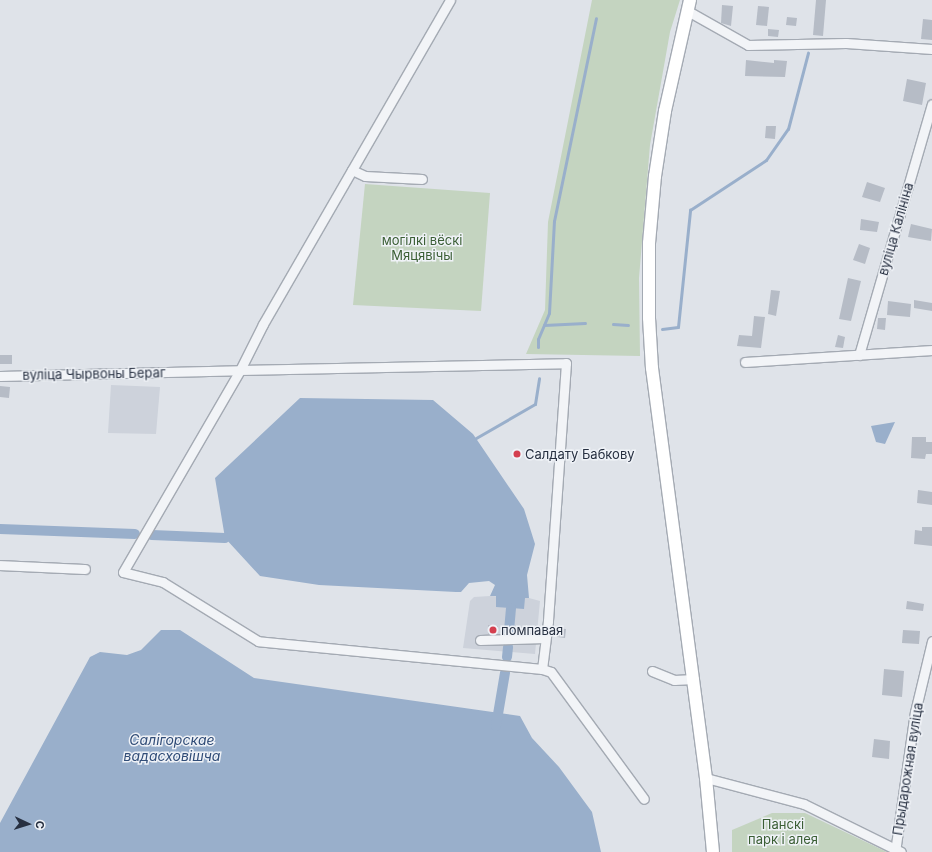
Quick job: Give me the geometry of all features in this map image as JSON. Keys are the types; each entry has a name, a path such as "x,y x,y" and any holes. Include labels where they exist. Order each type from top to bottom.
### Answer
{"main road":[{"path":"688,5 665,111 655,176 649,243 649,318 652,368 694,679 713,852"}],"street":[{"path":"450,0 352,170 240,370 123,572 162,582 258,641 542,669 551,672 644,799"},
{"path":"688,5 708,24 748,45 846,43 932,49"},
{"name":"вуліца Калініна","path":"859,355 932,104"},
{"path":"352,170 365,176 422,179"},
{"path":"745,362 932,350"},
{"name":"вуліца Чырвоны Бераг","path":"0,376 566,363 546,638"},
{"path":"0,565 85,569"},
{"path":"480,640 546,638 542,669"},
{"name":"Прыдарожная вуліца","path":"897,851 915,712 932,642"},
{"path":"652,671 674,680 694,679"},
{"path":"706,778 804,804 897,851"}],"shaded area":[{"path":"111,385 160,387 156,434 108,433"},
{"path":"490,596 529,598 540,601 535,654 463,648 470,601 474,597"}],"green space":[{"path":"592,0 680,0 670,32 650,145 639,278 640,356 526,354 545,310 548,222"},
{"name":"могілкі вёскі Мяцявічы","path":"365,184 490,193 481,311 353,305"},
{"name":"Панскі парк і алея","path":"772,813 805,813 887,852 732,852 732,830"}],"water":[{"path":"300,398 433,400 473,434 524,509 535,544 527,575 529,598 525,598 524,609 496,607 496,596 490,596 495,585 489,581 469,583 461,592 456,592 319,585 260,576 225,538 215,478"},
{"path":"895,422 885,444 876,442 871,426"},
{"name":"Салігорскае вадасховішча","path":"161,630 180,630 254,678 520,716 532,738 559,767 592,812 601,852 0,852 0,823 90,657 100,652 127,655 141,650"}],"building":[{"path":"816,0 826,0 823,36 813,35"},
{"path":"722,5 733,6 731,26 721,23"},
{"path":"758,6 769,7 767,26 756,25"},
{"path":"787,17 797,18 796,26 786,25"},
{"path":"923,19 932,20 932,40 921,39"},
{"path":"768,29 779,30 778,37 768,36"},
{"path":"746,60 774,63 774,60 787,61 785,77 745,76"},
{"path":"907,79 926,83 922,105 903,101"},
{"path":"766,126 776,126 775,139 765,138"},
{"path":"867,182 885,188 880,202 862,197"},
{"path":"861,219 879,222 877,232 860,230"},
{"path":"911,224 932,229 931,241 908,237"},
{"path":"859,244 870,248 865,264 853,260"},
{"path":"848,278 861,281 851,321 839,319"},
{"path":"771,290 780,291 776,316 768,314"},
{"path":"914,300 932,303 932,311 914,308"},
{"path":"888,301 911,304 910,317 887,315"},
{"path":"754,316 765,317 761,348 737,346 739,335 752,336"},
{"path":"878,318 886,318 885,330 877,329"},
{"path":"838,335 845,337 843,348 835,347"},
{"path":"0,355 12,355 12,364 0,364"},
{"path":"0,386 10,387 9,398 0,397"},
{"path":"912,437 926,437 926,442 932,442 932,454 926,454 925,459 911,458"},
{"path":"918,490 932,492 932,505 917,503"},
{"path":"922,527 932,527 932,546 914,544 915,530 922,531"},
{"path":"907,601 924,604 923,611 906,609"},
{"name":"помпавая","path":"488,625 498,626 497,633 488,634"},
{"path":"557,628 566,629 565,638 557,637"},
{"path":"903,630 920,631 919,644 902,643"},
{"path":"884,669 904,671 902,697 882,695"},
{"path":"874,739 890,741 889,759 872,757"}],"waterway":[{"path":"538,347 538,339 549,313 554,221 596,18"},
{"path":"662,329 678,327 690,210 766,160 788,129 808,53"},
{"path":"544,325 585,323"},
{"path":"613,324 628,325"},
{"path":"476,438 535,404 539,378"},
{"path":"0,529 135,534"},
{"path":"152,535 225,538"},
{"path":"509,631 511,608"},
{"path":"507,657 508,647"},
{"path":"496,726 505,673"}],"place":[{"name":"Салдату Бабкову","path":"517,454"},
{"name":"помпавая","path":"493,630"}]}
